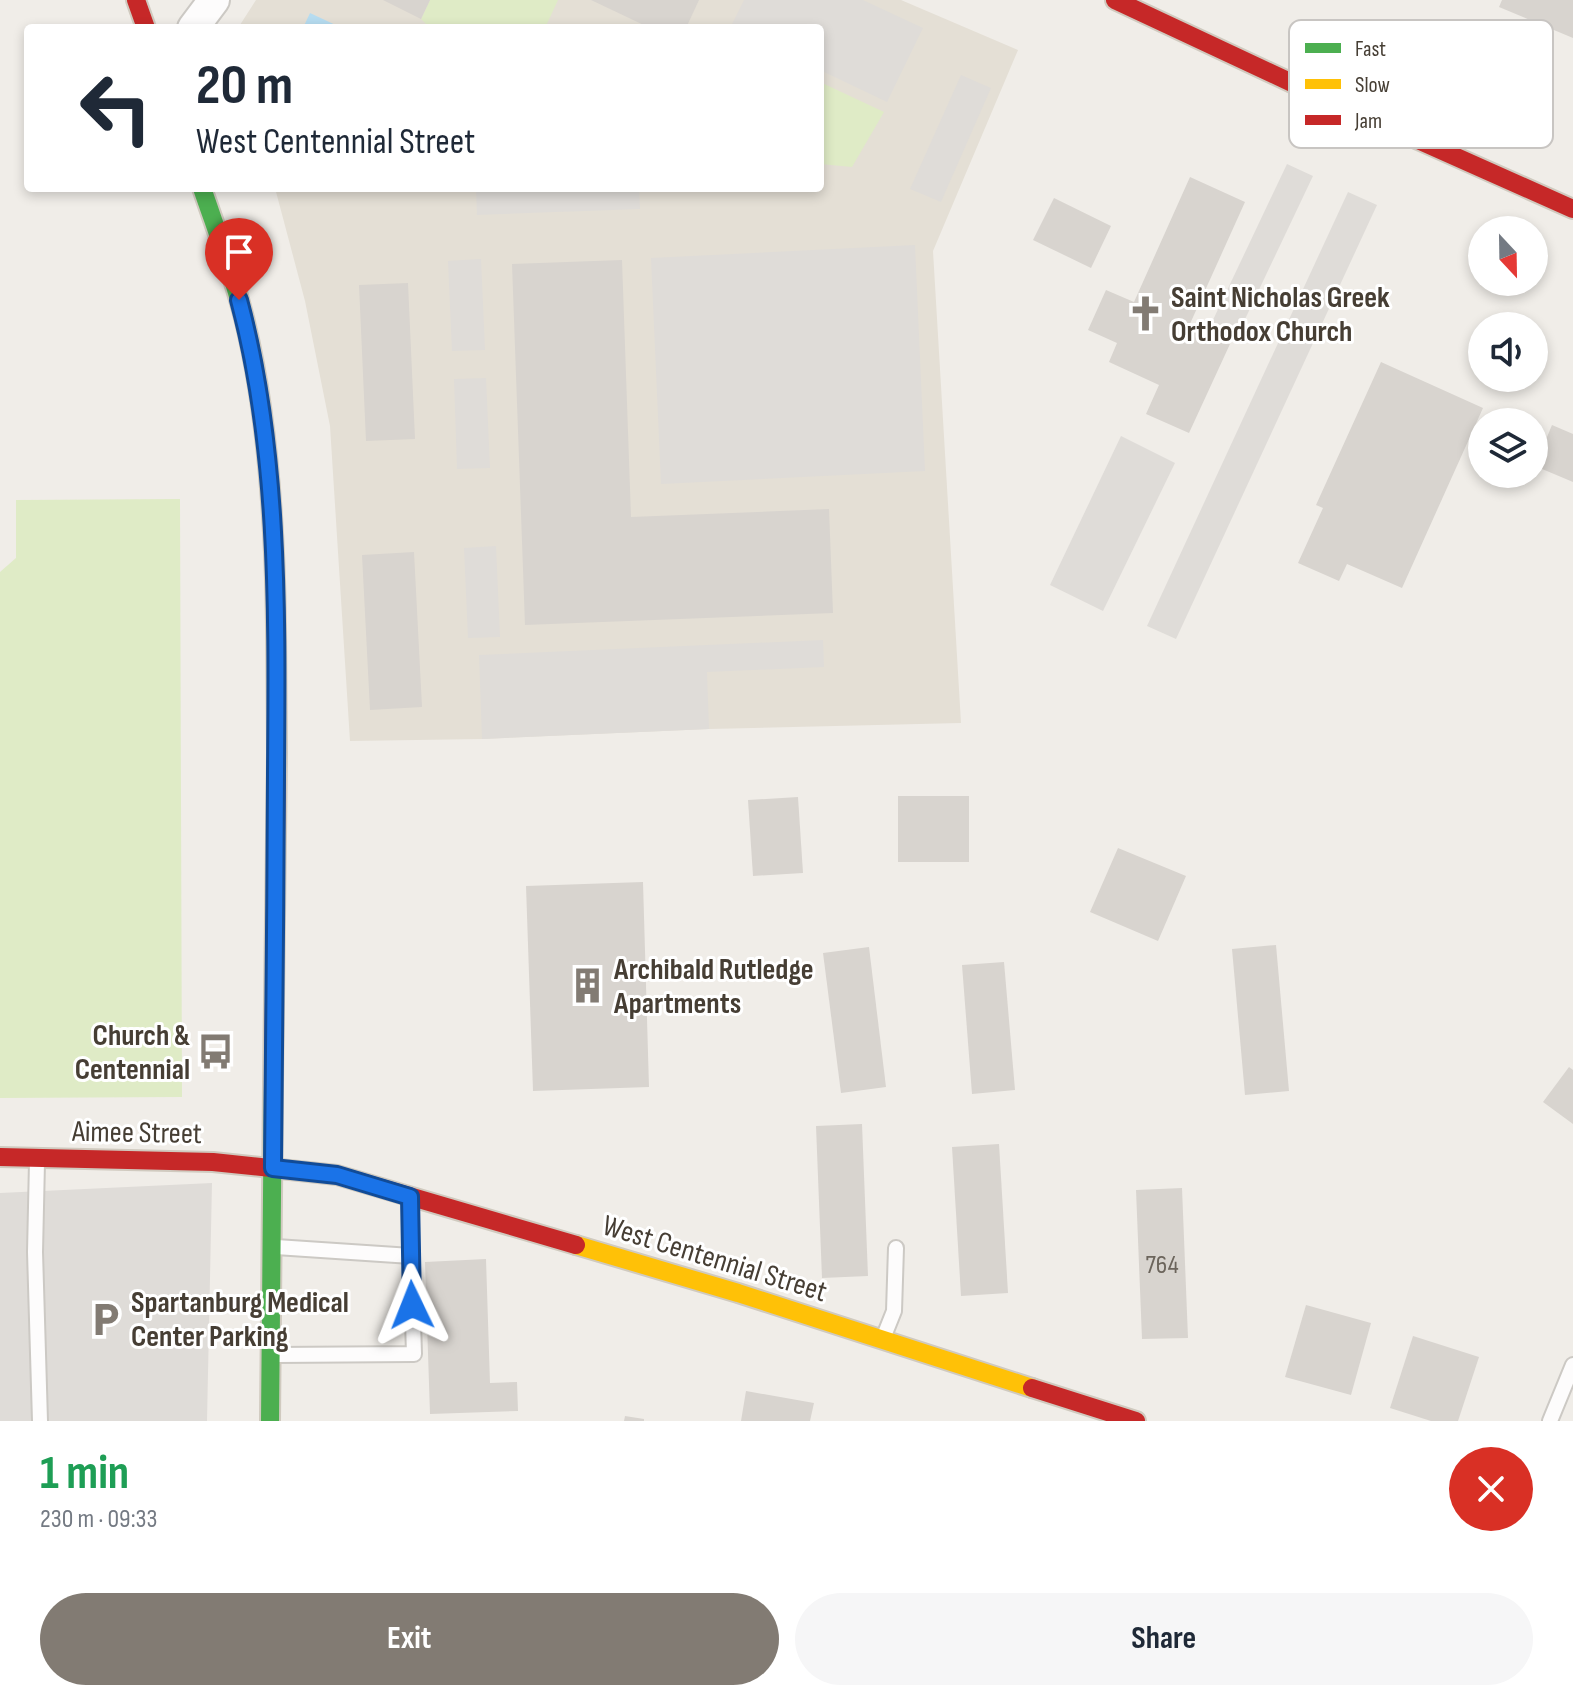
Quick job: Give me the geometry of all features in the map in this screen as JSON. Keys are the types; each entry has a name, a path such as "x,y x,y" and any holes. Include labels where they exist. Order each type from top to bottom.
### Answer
{"main road":[{"path":"136,0 145,24"},
{"path":"1115,0 1289,82"},
{"path":"1436,148 1573,209"},
{"path":"203,192 250,340 267,447 273,519 277,719 270,1421"},
{"name":"Aimee Street","path":"0,1157 213,1162 273,1168"},
{"name":"West Centennial Street","path":"273,1168 337,1175 738,1293 1136,1421"}],"street":[{"path":"196,24 214,0"}],"lane":[{"path":"37,1158 35,1252 40,1421"},
{"path":"271,1355 414,1354 410,1197"},
{"path":"272,1246 411,1256"},
{"path":"883,1340 894,1311 896,1248"},
{"path":"1550,1421 1573,1365"}],"shaded area":[{"path":"256,0 901,0 1018,50 933,251 961,723 350,741 330,426 305,301 276,192 824,192 824,24 241,24"},
{"path":"744,0 863,0 923,28 887,102 824,72 824,24 732,24"},
{"path":"961,75 991,88 941,202 910,189"},
{"path":"1287,164 1313,176 1238,334 1212,322"},
{"path":"476,192 639,192 640,209 477,215"},
{"path":"1348,192 1377,205 1176,639 1147,626"},
{"path":"915,245 925,471 661,484 651,258"},
{"path":"481,259 485,350 452,351 448,261"},
{"path":"486,378 490,468 457,469 454,379"},
{"path":"1121,436 1175,463 1103,611 1050,585"},
{"path":"496,546 500,637 468,638 464,548"},
{"path":"823,640 824,667 707,672 709,729 482,739 479,655"},
{"name":"Spartanburg Medical Center Parking","path":"212,1183 207,1421 0,1421 0,1193"}],"green space":[{"path":"430,0 558,0 547,24 426,24 421,19"},
{"path":"824,84 884,112 852,167 824,164"},
{"path":"180,499 182,1097 0,1098 0,572 16,558 16,500"}],"water":[{"path":"310,13 333,24 305,24"}],"building":[{"path":"383,0 430,0 421,19"},
{"path":"591,0 699,0 688,24 642,24"},
{"path":"1502,0 1573,0 1573,38 1553,30 1553,20 1530,20 1499,7"},
{"name":"Saint Nicholas Greek Orthodox Church","path":"1190,177 1245,202 1189,326 1230,344 1189,433 1146,414 1159,385 1109,362 1117,343 1088,330 1106,290 1134,302"},
{"path":"1054,198 1111,226 1091,268 1033,240"},
{"path":"622,260 631,517 829,509 833,613 525,625 512,264"},
{"path":"408,283 415,439 366,441 359,285"},
{"path":"1381,362 1483,408 1468,408 1468,441 1402,588 1347,564 1339,581 1298,563 1323,508 1316,505"},
{"path":"1552,425 1573,434 1573,482 1548,471 1548,435"},
{"path":"414,552 422,707 370,710 362,555"},
{"path":"898,796 969,796 969,862 898,862"},
{"path":"798,797 803,873 753,876 748,800"},
{"path":"1118,848 1186,876 1158,941 1090,912"},
{"name":"Archibald Rutledge Apartments","path":"643,882 649,1087 533,1091 526,886"},
{"path":"1276,945 1289,1091 1245,1095 1232,949"},
{"path":"869,947 886,1087 841,1093 823,953"},
{"path":"1004,962 1015,1090 972,1094 962,965"},
{"path":"1569,1067 1573,1070 1573,1124 1543,1102"},
{"path":"862,1124 868,1276 822,1278 816,1126"},
{"path":"999,1144 1008,1293 961,1296 952,1147"},
{"path":"1182,1188 1188,1338 1142,1339 1136,1190"},
{"path":"486,1259 490,1383 517,1382 518,1411 430,1414 425,1262"},
{"path":"1306,1305 1371,1323 1351,1395 1285,1377"},
{"path":"1413,1336 1479,1357 1458,1421 1431,1421 1390,1408"},
{"path":"746,1391 814,1403 810,1421 741,1421"},
{"path":"625,1416 644,1419 644,1421 624,1421"}],"traffic: fast":[{"path":"203,192 241,305 253,358 265,434 272,512 276,627"},
{"path":"270,1421 273,1084"}],"traffic: slow":[{"path":"576,1245 738,1293 1032,1388"}],"traffic: jam":[{"path":"136,0 145,24"},
{"path":"1115,0 1289,82"},
{"path":"1436,148 1573,209"},
{"path":"273,1084 276,627"},
{"path":"0,1157 213,1162 337,1175 576,1245"},
{"path":"1032,1388 1136,1421"}],"place":[{"name":"Saint Nicholas Greek Orthodox Church","path":"1145,314"},
{"name":"Archibald Rutledge Apartments","path":"588,986"},
{"name":"Church & Centennial","path":"216,1052"},
{"name":"Spartanburg Medical Center Parking","path":"105,1319"}],"route":[{"path":"239,300 250,340 267,447 273,519 277,719 273,1168 337,1175 410,1197 412,1305"}]}
